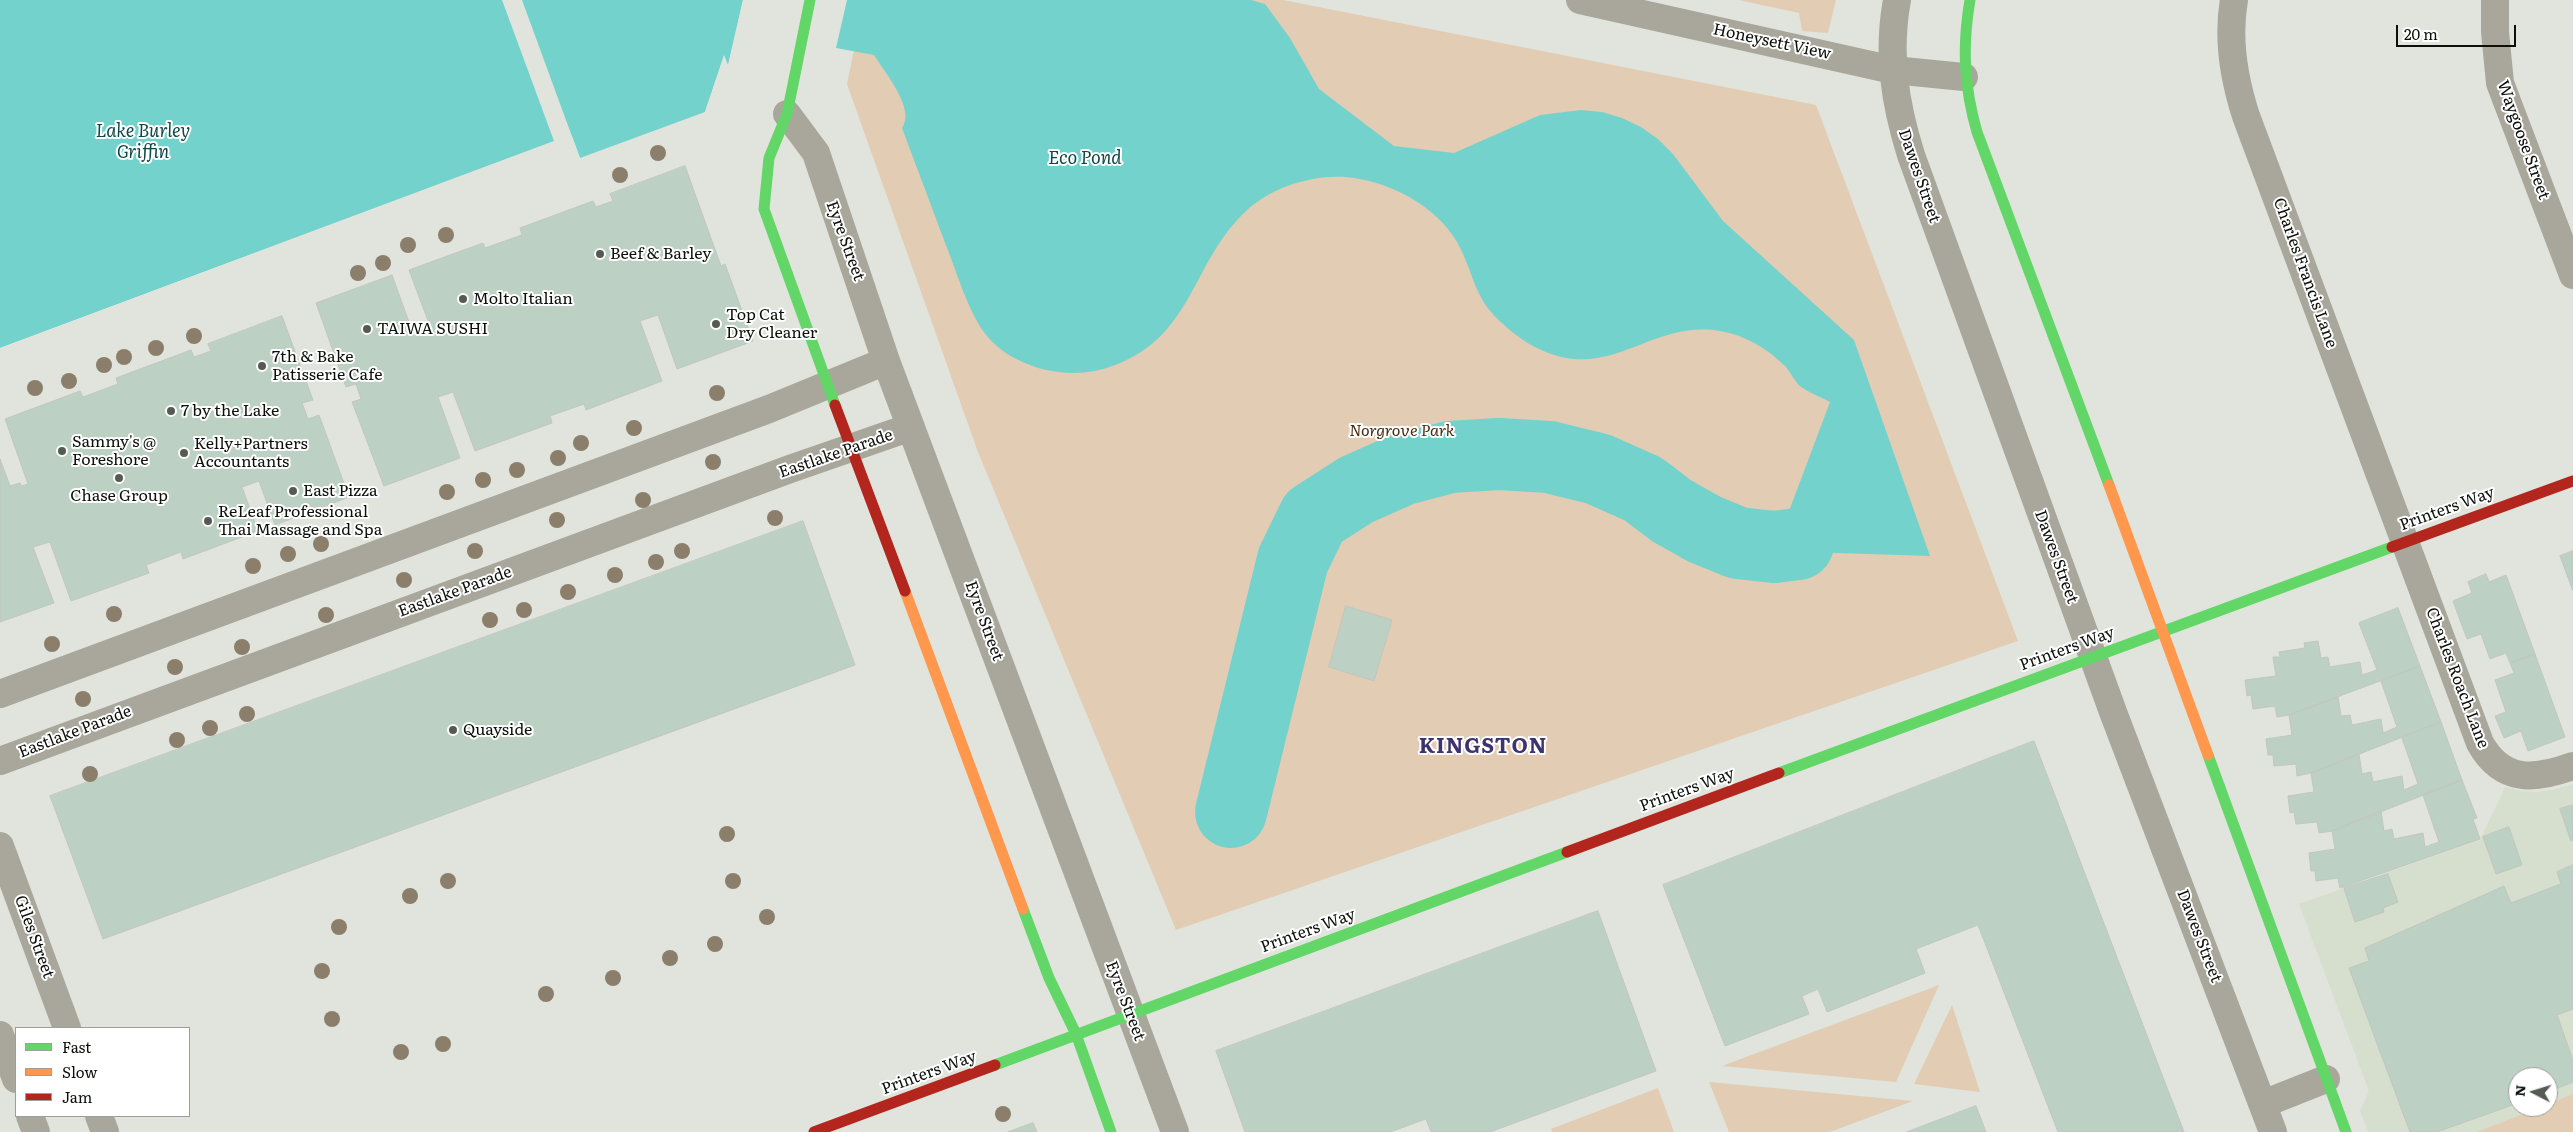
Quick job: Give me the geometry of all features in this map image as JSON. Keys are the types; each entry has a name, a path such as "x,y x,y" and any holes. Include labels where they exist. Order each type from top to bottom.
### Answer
{"street":[{"path":"810,0 787,114 769,158 764,209 1049,978 1076,1034 1111,1132"},
{"name":"Honeysett View","path":"1580,0 1893,70 1964,77"},
{"name":"Dawes Street","path":"1897,0 1892,38 1893,70 1897,104 1911,155 2093,657 2273,1132"},
{"path":"1970,0 1963,49 1964,77 1977,132 2163,630 2346,1132"},
{"name":"Charles Francis Lane","path":"2234,0 2232,50 2244,109 2405,541"},
{"name":"Waygoose Street","path":"2495,0 2494,32 2500,83 2573,275"},
{"name":"Eyre Street","path":"787,114 816,153 886,361 1175,1132"},
{"path":"0,694 828,386 886,361"},
{"name":"Eastlake Parade","path":"0,761 38,745 851,447 911,427"},
{"name":"Printers Way","path":"814,1132 2163,630 2573,481"},
{"name":"Charles Roach Lane","path":"2405,541 2480,743 2486,753 2507,771 2528,776 2544,775 2573,766"},
{"name":"Giles Street","path":"0,846 67,1027"},
{"path":"0,1035 15,1075"},
{"path":"2263,1104 2326,1079"},
{"path":"30,1117 36,1132"},
{"path":"99,1117 105,1132"}],"shaded area":[{"path":"2573,784 2573,1132 2368,1132 2360,1110 2369,1091 2299,904 2480,840 2505,787 2536,792 2553,790"}],"green space":[{"name":"Norgrove Park","path":"864,0 1283,0 1816,105 2018,641 1176,930 978,452 847,84"},
{"path":"1739,0 1836,0 1828,33 1802,31 1799,13"},
{"path":"1939,985 1896,1082 1722,1066"},
{"path":"1952,1005 1980,1092 1914,1084"},
{"path":"1709,1082 1913,1101 1830,1132 1729,1132"},
{"path":"1658,1088 1674,1132 1552,1132 1551,1129"},
{"path":"2573,1094 2573,1132 2477,1132 2515,1117 2558,1117 2558,1100"}],"water":[{"name":"Lake Burley Griffin","path":"0,0 743,0 728,66 724,56 705,112 580,158 572,136 555,141 0,348"},
{"name":"Eco Pond","path":"847,0 1251,0 1265,4 1290,38 1319,89 1394,146 1454,153 1540,115 1581,110 1602,112 1622,118 1641,127 1658,139 1673,154 1723,221 1854,340 1930,556 1774,551 1830,402 1801,387 1786,367 1772,354 1747,339 1720,331 1694,330 1671,334 1608,356 1585,359 1562,357 1535,347 1506,327 1487,307 1479,294 1457,242 1437,217 1409,197 1393,189 1361,179 1332,177 1305,181 1278,190 1255,204 1227,232 1176,317 1161,336 1141,352 1107,368 1084,372 1052,371 1020,361 1001,350 993,342 979,325 970,306 902,128 905,120 905,111 897,91 874,55 836,48"}],"pier":[{"path":"502,0 522,0 581,161 578,159 570,139 0,350 0,348 554,141"},
{"path":"743,0 745,0 730,67 727,68 724,63 708,111 705,112 724,55 728,65"}],"building":[{"path":"685,166 721,266 725,264 753,341 677,369 658,315 640,321 662,381 586,410 584,404 550,416 552,423 475,451 453,392 438,397 460,458 384,486 352,402 361,399 356,384 346,387 316,303 392,275 414,336 425,332 426,337 433,334 409,270 483,243 485,248 522,235 520,228 593,201 596,207 613,201 610,194"},
{"path":"282,316 313,400 302,403 308,419 319,415 349,497 275,525 259,481 242,487 258,531 183,559 181,552 146,565 149,573 71,601 50,542 33,547 54,603 0,622 0,459 10,486 20,483 22,486 28,484 5,419 80,391 83,397 118,384 116,378 191,350 194,357 211,351 208,344"},
{"name":"Quayside","path":"803,521 855,665 103,939 50,796"},
{"path":"2573,551 2573,591 2560,556"},
{"path":"2486,574 2489,582 2506,575 2535,654 2510,663 2506,653 2490,659 2481,634 2467,639 2453,601 2472,593 2468,582"},
{"path":"1346,606 1392,620 1374,681 1329,667"},
{"path":"2398,608 2420,666 2289,715 2277,717 2275,706 2253,709 2251,695 2247,696 2245,680 2276,676 2273,657 2280,657 2279,652 2305,648 2304,643 2318,641 2321,658 2328,657 2330,667 2360,662 2362,675 2377,670 2359,623"},
{"path":"2535,654 2565,737 2528,751 2521,731 2504,738 2495,716 2506,712 2495,680 2514,673 2510,663"},
{"path":"2420,666 2441,722 2311,773 2297,776 2296,764 2274,766 2273,755 2268,755 2266,739 2292,735 2289,715 2338,697 2341,716 2350,715 2352,725 2381,719 2383,733 2397,727 2381,681"},
{"path":"2441,722 2462,780 2332,831 2319,833 2317,822 2296,824 2294,812 2290,813 2288,796 2314,792 2311,773 2359,754 2362,774 2371,772 2373,782 2402,776 2404,790 2418,784 2402,738"},
{"path":"2034,741 2184,1132 2058,1132 1978,925 1916,949 1925,973 1827,1012 1818,989 1802,996 1809,1014 1725,1046 1663,885"},
{"path":"2462,780 2477,818 2473,819 2480,839 2340,888 2338,878 2316,881 2315,871 2311,871 2309,853 2335,849 2332,831 2381,811 2384,831 2392,829 2394,839 2423,833 2425,847 2439,842 2423,795"},
{"path":"2573,805 2573,840 2571,841 2560,809"},
{"path":"2509,827 2522,865 2496,874 2483,837"},
{"path":"2573,865 2573,1009 2557,1015 2573,1060 2573,1082 2558,1088 2558,1067 2508,1067 2508,1107 2437,1132 2410,1132 2349,968 2369,961 2365,948 2504,886 2511,903 2561,884 2557,872"},
{"path":"2388,874 2398,902 2383,908 2384,912 2355,922 2344,888"},
{"path":"1598,911 1656,1071 1490,1132 1431,1132 1426,1119 1390,1132 1245,1132 1216,1051"},
{"path":"1976,1106 1986,1132 1907,1132"},
{"path":"1033,1123 1037,1132 1008,1132"}],"waterway":[{"path":"1231,812 1293,560 1314,517 1356,490 1401,470 1450,457 1499,454 1549,457 1598,469 1643,489 1672,511 1704,529 1738,543 1774,547 1798,544"}],"traffic: fast":[{"path":"810,0 787,114 769,158 764,209 835,405"},
{"path":"1970,0 1965,50 1969,99 1977,132 2109,485"},
{"path":"1779,773 2392,547"},
{"path":"2208,755 2346,1132"},
{"path":"995,1065 1567,852"},
{"path":"1023,909 1049,978 1076,1034 1111,1132"}],"traffic: slow":[{"path":"2109,485 2208,755"},
{"path":"905,591 1023,909"}],"traffic: jam":[{"path":"835,405 905,591"},
{"path":"2392,547 2573,481"},
{"path":"1567,852 1779,773"},
{"path":"814,1132 995,1065"}],"place":[{"name":"Beef & Barley","path":"600,254"},
{"name":"Molto Italian","path":"463,299"},
{"name":"Top Cat Dry Cleaner","path":"716,324"},
{"name":"TAIWA SUSHI","path":"367,329"},
{"name":"7th & Bake Patisserie Cafe","path":"262,366"},
{"name":"7 by the Lake","path":"171,411"},
{"name":"Sammy's @ Foreshore","path":"62,451"},
{"name":"Kelly+Partners Accountants","path":"184,453"},
{"name":"Chase Group","path":"119,478"},
{"name":"East Pizza","path":"293,491"},
{"name":"ReLeaf Professional Thai Massage and Spa","path":"208,521"},
{"name":"Quayside","path":"453,730"}],"district":[{"name":"KINGSTON","path":"1483,747"}]}
